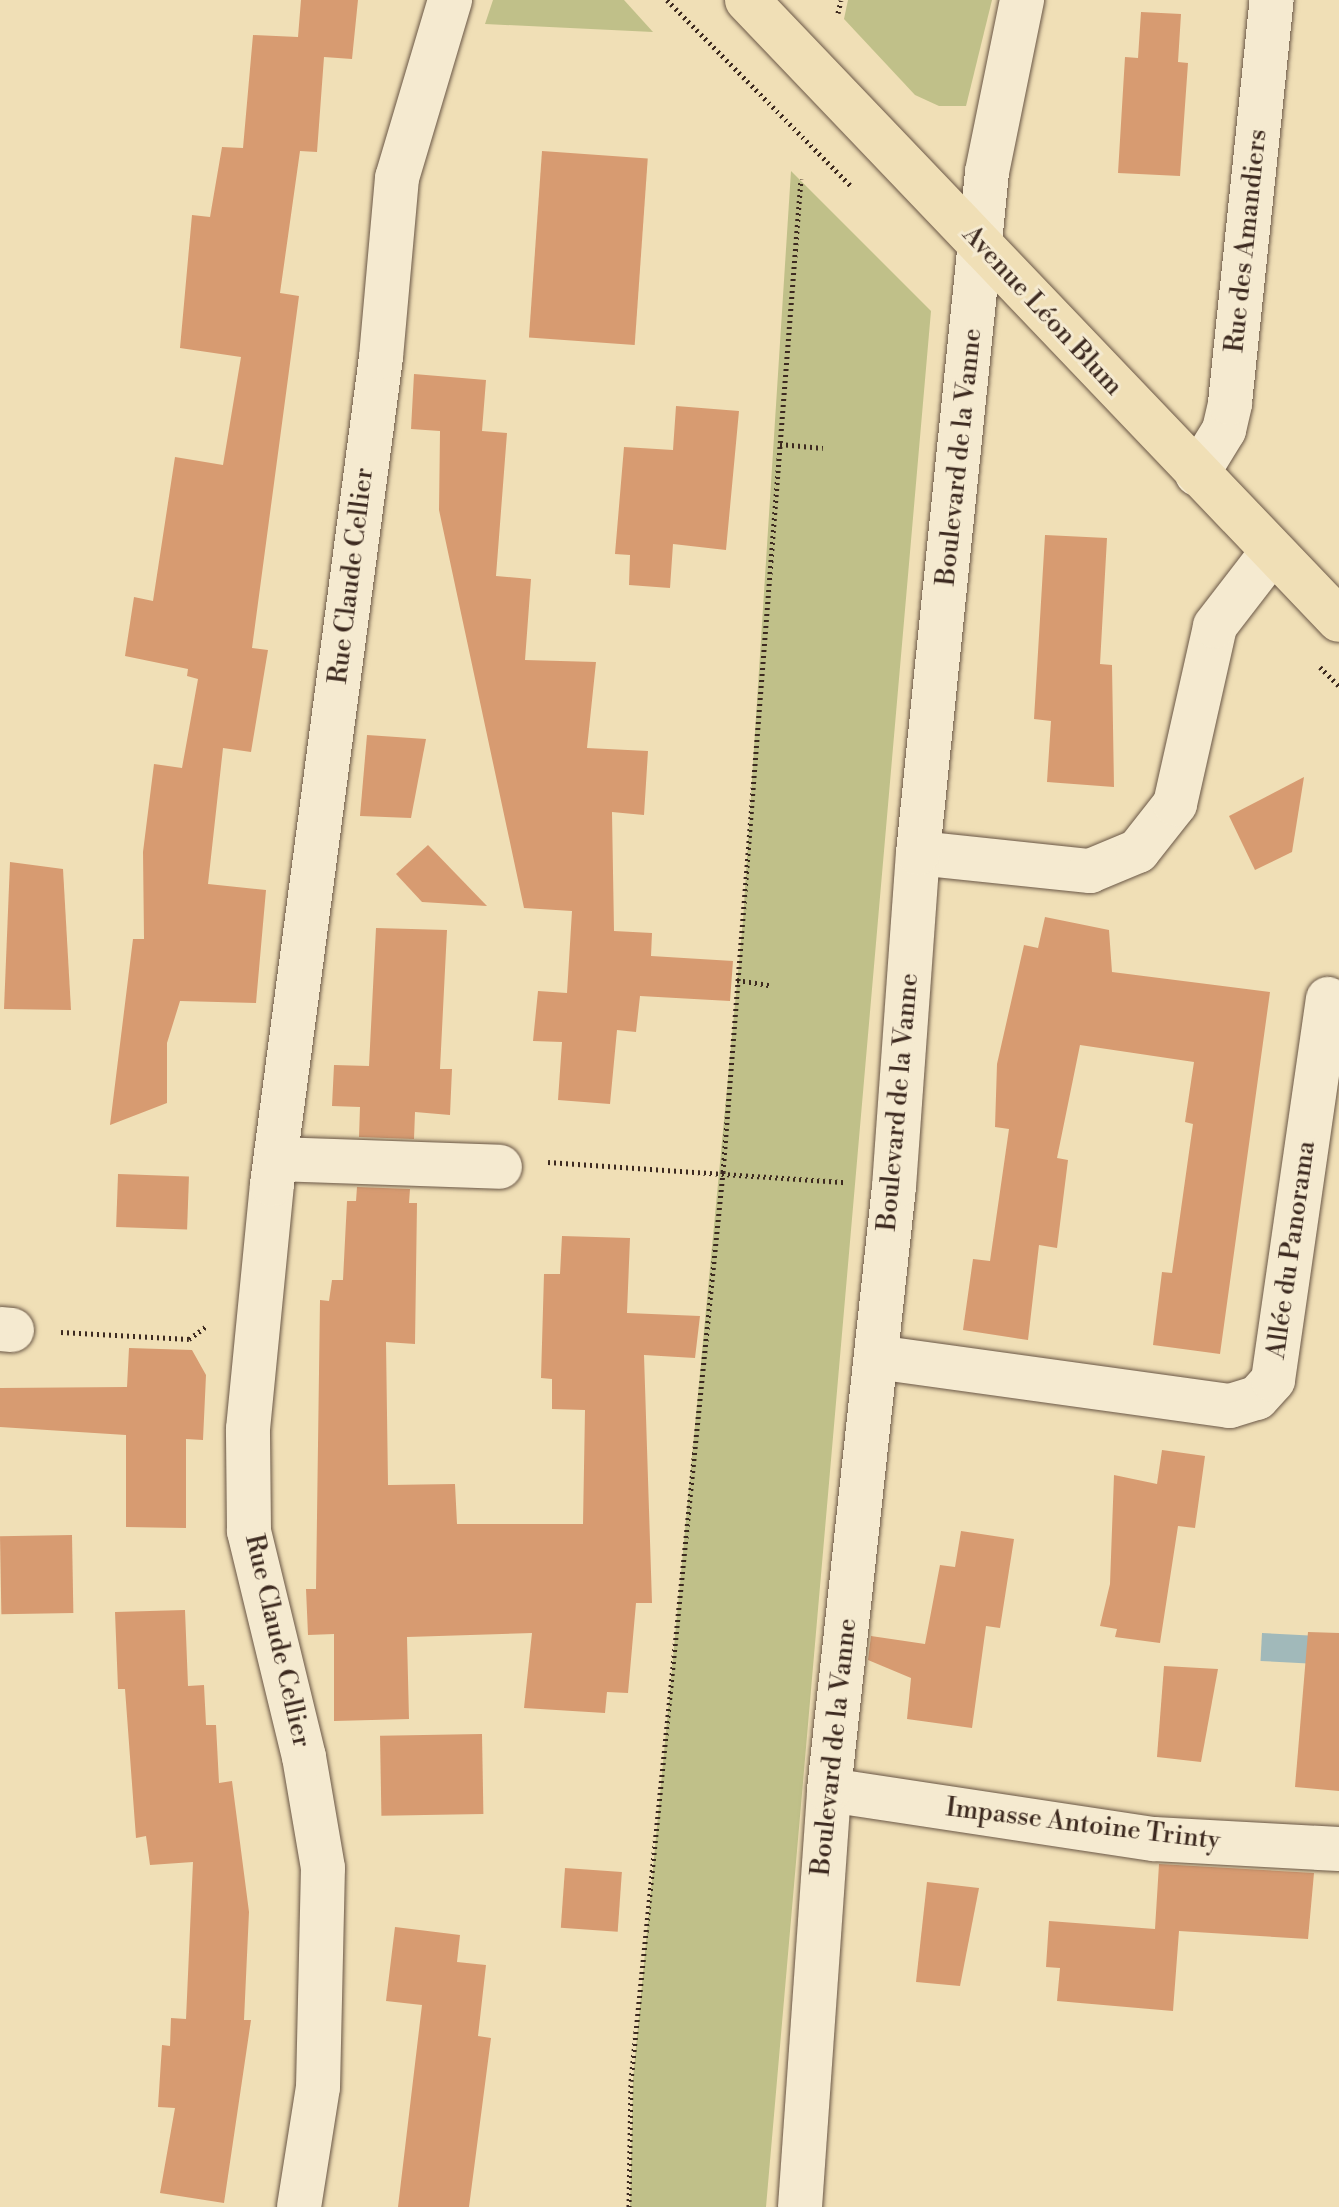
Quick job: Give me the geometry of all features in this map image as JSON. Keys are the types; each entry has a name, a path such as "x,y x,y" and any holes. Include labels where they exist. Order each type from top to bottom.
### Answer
{"main road":[{"name":"Avenue Léon Blum","path":"747,0 1339,620"}],"street":[{"name":"Rue Claude Cellier","path":"299,2207 322,2026 323,1868 304,1757 249,1531 248,1429 276,1159 375,404 395,189 412,110 450,0"},
{"name":"Boulevard de la Vanne","path":"800,2207 829,1790 894,1187 918,853 979,245 1022,0"},
{"name":"Rue des Amandiers","path":"1197,474 1224,430 1230,403 1272,0"},
{"path":"918,853 1090,871 1138,851 1175,804 1215,626 1272,552"},
{"name":"Allée du Panorama","path":"876,1357 1230,1406 1257,1398 1273,1380 1328,999"},
{"path":"276,1159 500,1167"},
{"name":"Impasse Antoine Trinty","path":"829,1790 1154,1839 1339,1849"}],"path":[{"path":"838,13 841,0"},
{"path":"629,2207 641,1966 723,1172 801,179"},
{"path":"780,444 823,448"},
{"path":"737,980 770,985"},
{"path":"500,1167 526,1161 723,1172 894,1187"},
{"path":"6,1329 193,1344"}],"green space":[{"path":"493,0 624,0 653,32 485,24"},
{"path":"848,0 992,0 966,106 939,106 915,95 844,19"},
{"path":"791,171 931,311 766,2207 630,2207 633,2079 743,920"}],"water":[{"path":"1262,1633 1324,1636 1322,1664 1261,1661"}],"building":[{"path":"301,0 358,0 352,59 324,57 317,152 300,151 280,293 299,296 252,648 268,650 251,752 223,748 208,884 266,890 256,1003 180,1001 167,1043 167,1103 110,1125 133,939 144,939 143,852 154,764 182,768 198,679 187,676 188,669 125,656 134,597 153,601 175,457 223,465 241,357 180,348 192,215 210,217 222,147 243,148 253,35 298,37"},
{"path":"1141,12 1181,14 1178,62 1188,63 1180,176 1118,173 1125,57 1138,58"},
{"path":"542,151 648,158 635,345 529,338"},
{"path":"414,374 486,380 482,431 507,433 496,576 531,579 525,660 596,662 587,748 648,751 644,815 612,812 614,931 652,933 651,956 733,961 730,1001 640,996 636,1032 617,1030 610,1104 558,1100 562,1042 533,1041 538,991 567,993 572,911 524,908 439,510 440,431 411,429"},
{"path":"676,406 739,411 726,550 673,544 670,588 629,585 630,555 615,554 624,447 673,450"},
{"path":"1045,535 1107,538 1100,664 1112,665 1114,787 1047,782 1051,721 1034,719"},
{"path":"367,735 426,739 411,818 360,816"},
{"path":"1304,777 1292,852 1255,870 1229,816"},
{"path":"428,845 487,906 422,902 396,874"},
{"path":"10,862 63,869 71,1010 4,1009"},
{"path":"1045,917 1109,930 1112,972 1270,992 1220,1354 1153,1345 1162,1272 1172,1273 1193,1124 1185,1122 1194,1062 1080,1045 1057,1158 1068,1160 1057,1248 1039,1245 1028,1340 963,1330 973,1259 990,1261 1009,1129 995,1127 997,1064 1024,945 1038,948"},
{"path":"376,928 447,930 440,1069 452,1069 450,1115 415,1112 414,1139 359,1137 360,1107 332,1106 334,1065 369,1066"},
{"path":"118,1174 189,1176 187,1229 116,1227"},
{"path":"357,1187 410,1189 409,1203 417,1203 415,1344 386,1342 388,1485 455,1484 457,1524 583,1524 585,1410 552,1409 552,1379 541,1378 544,1274 560,1274 562,1236 630,1238 627,1313 700,1316 695,1358 644,1355 652,1603 636,1603 628,1693 607,1692 605,1713 524,1708 532,1633 407,1637 409,1719 334,1721 334,1634 308,1635 306,1589 316,1589 320,1300 329,1301 332,1280 343,1280 347,1201 356,1201"},
{"path":"129,1348 192,1350 206,1375 203,1440 186,1439 186,1528 126,1527 126,1435 0,1427 0,1388 127,1387"},
{"path":"1162,1450 1205,1456 1195,1528 1178,1526 1160,1643 1115,1637 1117,1629 1100,1626 1110,1584 1114,1475 1157,1484"},
{"path":"961,1531 1014,1539 1000,1628 986,1626 972,1728 907,1719 911,1678 868,1660 871,1636 925,1644 940,1565 955,1567"},
{"path":"72,1535 73,1613 1,1614 0,1536"},
{"path":"185,1610 188,1686 204,1685 206,1725 216,1725 219,1783 232,1781 249,1912 244,2020 251,2020 224,2203 160,2193 175,2108 158,2107 162,2045 170,2046 171,2018 186,2019 193,1862 150,1865 146,1836 136,1838 125,1689 118,1689 115,1612"},
{"path":"1308,1632 1339,1633 1339,1791 1295,1787"},
{"path":"1164,1666 1218,1669 1201,1762 1157,1757"},
{"path":"482,1734 483,1814 381,1816 380,1736"},
{"path":"1159,1864 1314,1873 1308,1939 1179,1931 1173,2011 1057,2001 1060,1968 1046,1967 1049,1921 1155,1929"},
{"path":"565,1868 622,1872 618,1932 561,1928"},
{"path":"927,1882 979,1888 960,1986 916,1982"},
{"path":"395,1927 460,1935 457,1962 486,1965 478,2036 491,2038 469,2207 398,2207 422,2005 386,2001"}]}
